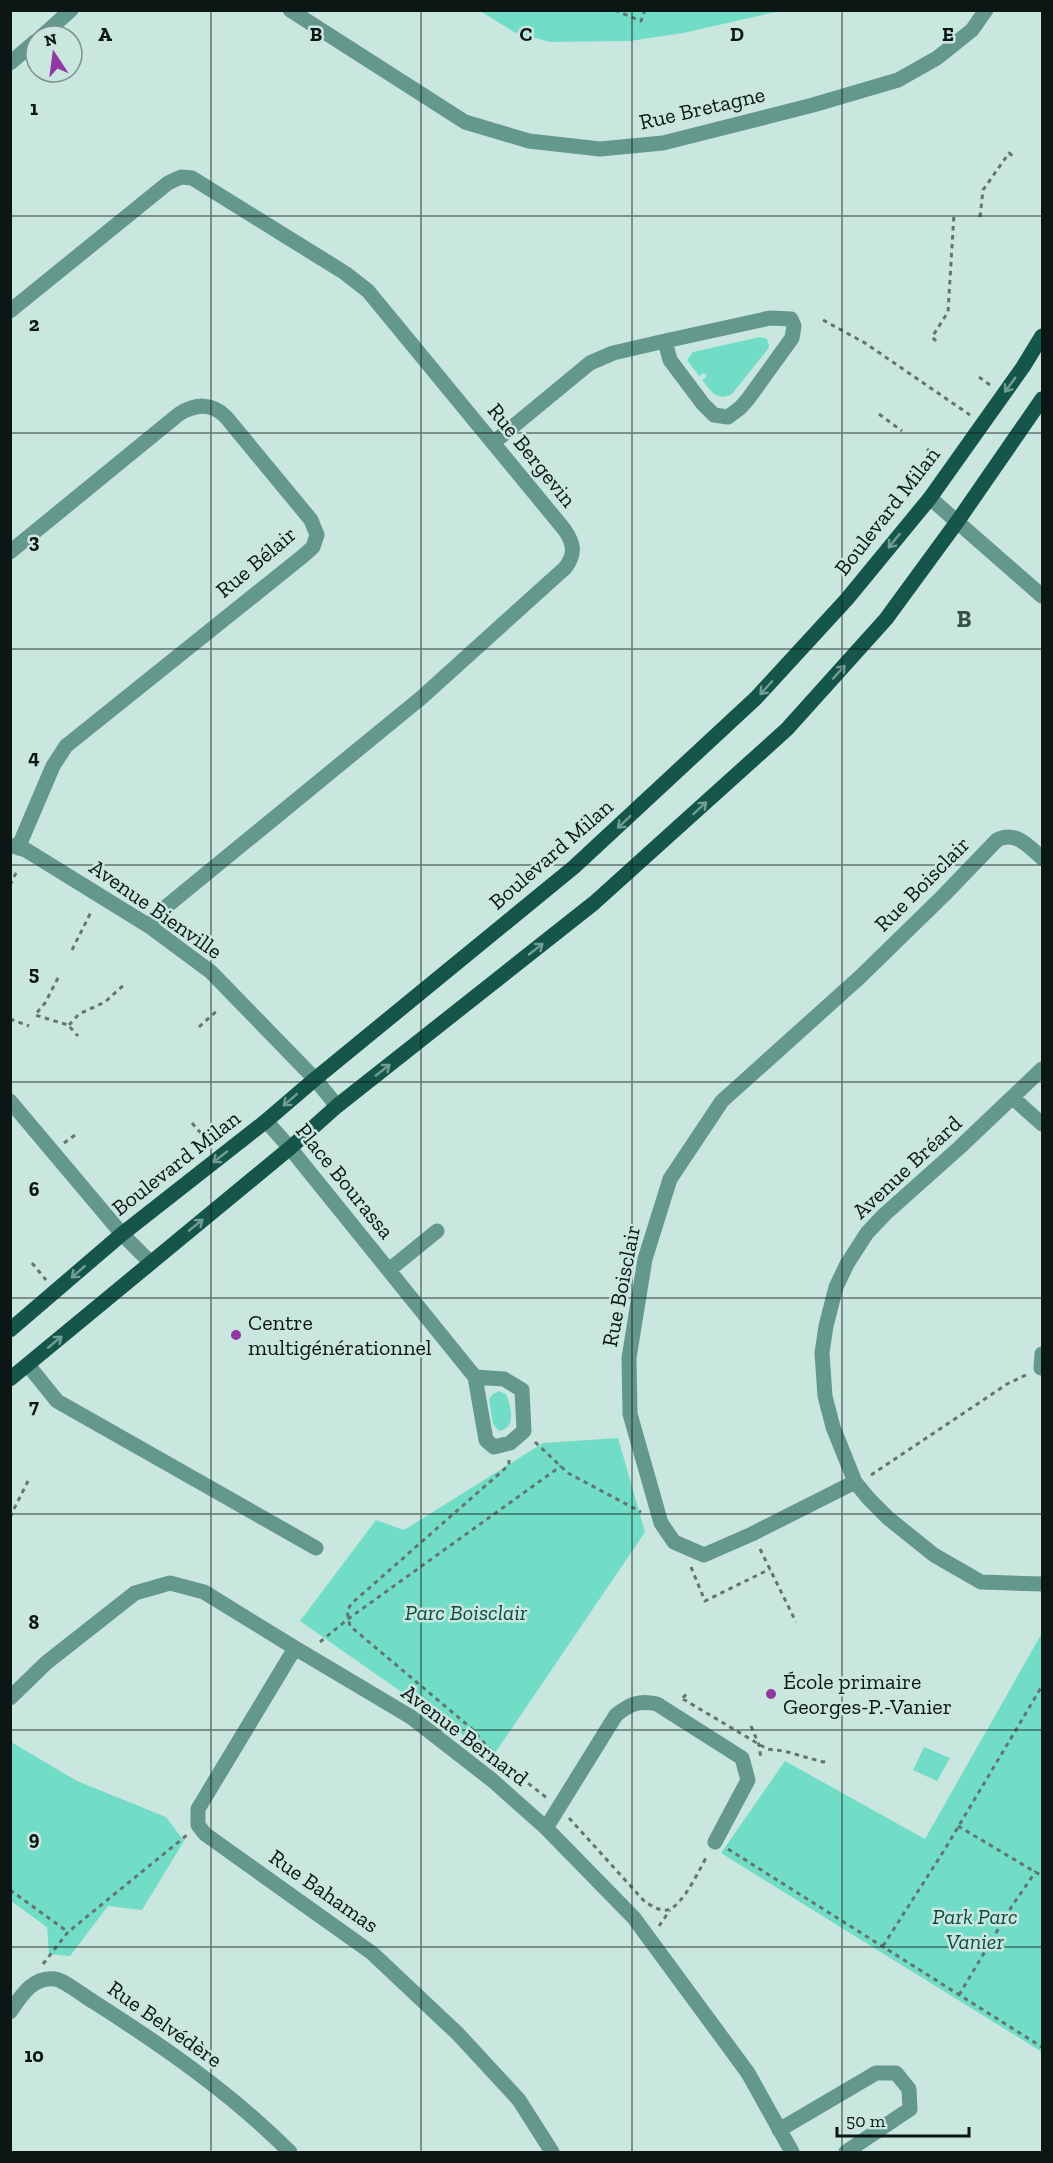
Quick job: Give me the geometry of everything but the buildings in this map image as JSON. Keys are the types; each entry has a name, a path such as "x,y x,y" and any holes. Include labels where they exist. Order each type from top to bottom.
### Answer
{"main road":[{"name":"Boulevard Milan","path":"10,1330 122,1234 266,1121 574,867 756,698 847,599 930,498 1023,367 1042,336"},
{"path":"10,1380 290,1148 337,1106 594,903 787,729 886,619 957,522 1042,399"}],"street":[{"path":"55,24 71,10"},
{"name":"Rue Bretagne","path":"295,12 465,122 529,141 600,149 663,143 813,105 898,80 937,58 972,30 986,10"},
{"path":"10,63 24,51"},
{"name":"Rue Bergevin","path":"10,311 168,183 181,177 189,177 202,183 362,286 493,443 568,536 573,547 570,560 561,571 421,698 162,910 149,926"},
{"path":"493,443 590,363 612,353 760,319 788,318 794,322 794,332 789,343 744,404 728,417 714,415 703,404 670,360 665,341"},
{"name":"Rue Bélair","path":"10,552 179,414 201,406 217,409 226,417 311,520 317,535 313,547 66,746 14,846"},
{"path":"930,498 1042,596"},
{"name":"Rue Boisclair","path":"682,1546 674,1542 661,1523 630,1414 629,1358 645,1259 670,1179 722,1101 860,977 997,840 1002,837 1014,837 1042,858"},
{"name":"Avenue Bienville","path":"14,846 26,850 149,926 211,972 315,1079 337,1106"},
{"name":"Avenue Bréard","path":"1042,1068 1013,1098 885,1214 860,1244 841,1276 826,1326 822,1353 823,1381 832,1427 855,1482 888,1518 934,1555 981,1582 1042,1584"},
{"path":"1013,1098 1042,1124"},
{"path":"10,1101 122,1234 150,1262"},
{"name":"Place Bourassa","path":"266,1121 475,1377 486,1440 494,1447 510,1443"},
{"name":"Place Bourassa","path":"389,1270 437,1231"},
{"path":"28,1365 57,1401 316,1548"},
{"path":"475,1377 504,1379 522,1390 524,1431 510,1443"},
{"path":"682,1546 704,1555 753,1534 855,1482"},
{"name":"Avenue Bernard","path":"10,1698 46,1663 135,1593 170,1583 204,1592 411,1717 492,1780 546,1828 634,1918 748,2073 792,2152"},
{"path":"198,1825 198,1809 294,1648"},
{"path":"546,1828 616,1715 629,1705 644,1701 657,1704 742,1758 748,1780 716,1842"},
{"name":"Rue Bahamas","path":"198,1825 205,1834 372,1953 458,2034 519,2100 552,2152"},
{"name":"Rue Belvédère","path":"39,1980 57,1978 138,2030 225,2093 290,2152"},
{"path":"10,2012 25,1990 39,1980"},
{"path":"779,2130 876,2073 896,2073 909,2089 910,2109 846,2152"}],"path":[{"path":"615,10 641,21 645,10"},
{"path":"980,217 983,190 1010,153 1014,157"},
{"path":"936,341 932,337 948,312 954,214"},
{"path":"823,320 865,343 974,418"},
{"path":"979,377 994,388"},
{"path":"879,414 902,431"},
{"path":"927,449 942,462"},
{"path":"10,885 17,871"},
{"path":"72,950 92,910"},
{"path":"58,978 45,1003 35,1015 68,1025 78,1036"},
{"path":"68,1025 79,1014 105,1002 124,984"},
{"path":"200,1027 219,1009"},
{"path":"10,1019 29,1026"},
{"path":"192,1123 213,1147"},
{"path":"32,1263 48,1282"},
{"path":"871,1475 1042,1361"},
{"path":"524,1431 568,1473 661,1523"},
{"path":"510,1443 509,1465 351,1604 347,1611 350,1626 471,1728 503,1764 558,1807 645,1902 658,1909 670,1910 678,1904 716,1842 1042,2047"},
{"path":"320,1642 348,1619 561,1466"},
{"path":"10,1517 28,1481"},
{"path":"753,1534 796,1622"},
{"path":"682,1546 705,1601 770,1569"},
{"path":"883,1946 945,1849 1042,1686"},
{"path":"683,1699 766,1749 784,1751 823,1762 828,1761"},
{"path":"39,1980 44,1962 68,1932 198,1825"},
{"path":"958,1826 1042,1876"},
{"path":"959,1995 1012,1906 1036,1872"},
{"path":"10,1890 68,1932"}],"green space":[{"path":"480,11 780,11 683,33 630,41 550,42 514,32"},
{"path":"760,337 767,339 768,349 732,394 727,396 718,396 711,391 702,380 707,376 704,373 699,376 687,360 693,352"},
{"path":"499,1391 506,1394 511,1416 508,1426 499,1431 493,1424 489,1399"},
{"name":"Parc Boisclair","path":"618,1438 645,1532 493,1756 300,1621 376,1520 404,1530 543,1443"},
{"name":"Park Parc Vanier","path":"1042,1633 1042,2052 721,1853 785,1761 925,1839"},
{"path":"11,1742 77,1781 166,1817 184,1841 142,1910 108,1906 70,1956 49,1954 47,1927 11,1901"},
{"path":"924,1747 950,1758 937,1781 913,1770"}],"place":[{"name":"Centre multigénérationnel","path":"236,1335"},
{"name":"École primaire Georges-P.-Vanier","path":"771,1694"}],"district":[{"name":"B","path":"964,618"}]}
